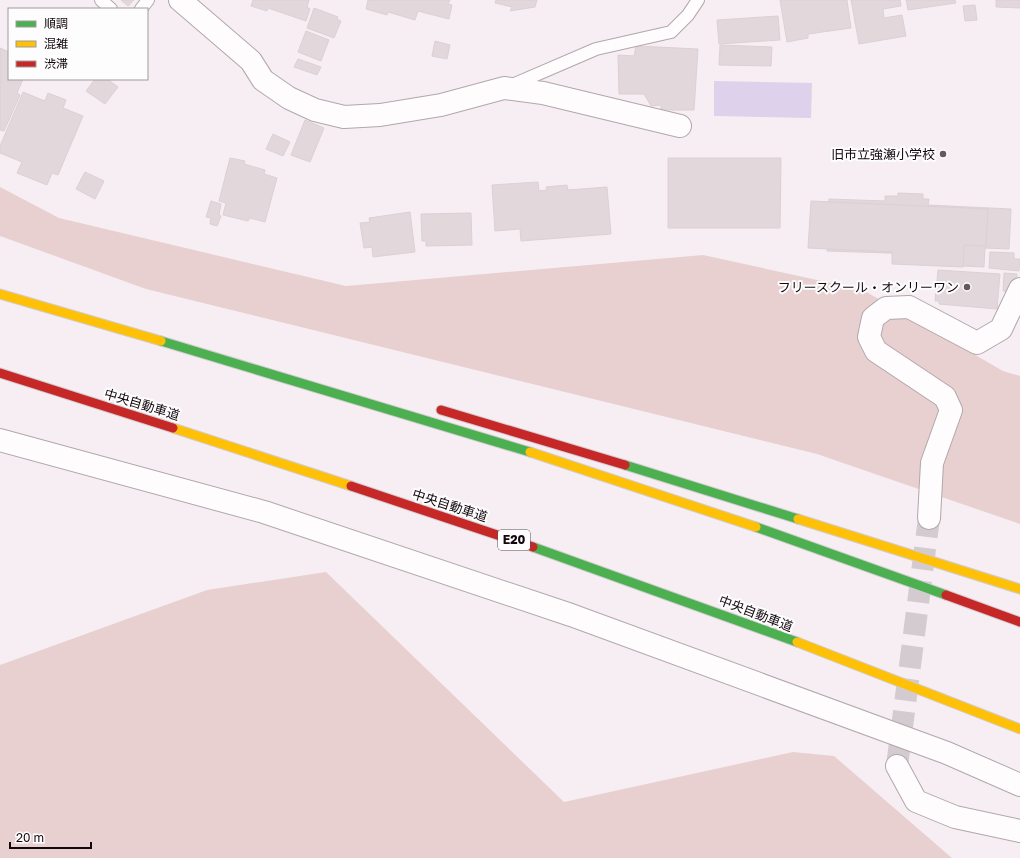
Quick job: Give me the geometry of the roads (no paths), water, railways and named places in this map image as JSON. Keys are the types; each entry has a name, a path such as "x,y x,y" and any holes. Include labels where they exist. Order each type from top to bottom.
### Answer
{"highway":[{"path":"0,291 201,343"},
{"path":"0,294 296,381 557,461 835,554 1020,622"},
{"name":"中央自動車道","path":"0,373 185,431 480,528 711,609 920,688 1020,729"},
{"path":"432,407 570,447 1020,589"}],"street":[{"path":"180,0 251,61 263,80 289,98 315,110 344,117 380,115 441,105 504,88 543,93 680,126"},
{"path":"929,518 932,463 950,410 945,397 876,351 869,337 873,318 886,308 909,308 977,343 1001,329 1020,289"},
{"path":"0,440 264,512 571,615 948,753 1020,785"},
{"path":"897,766 916,801 956,817 1020,831"}],"lane":[{"path":"101,0 110,8"},
{"path":"142,8 148,0"},
{"path":"504,88 596,50 671,32 688,15 698,0"}],"tunnel":[{"path":"897,766 929,518"}],"place":[{"name":"旧市立強瀬小学校","path":"943,154"},
{"name":"フリースクール・オンリーワン","path":"967,287"}]}
